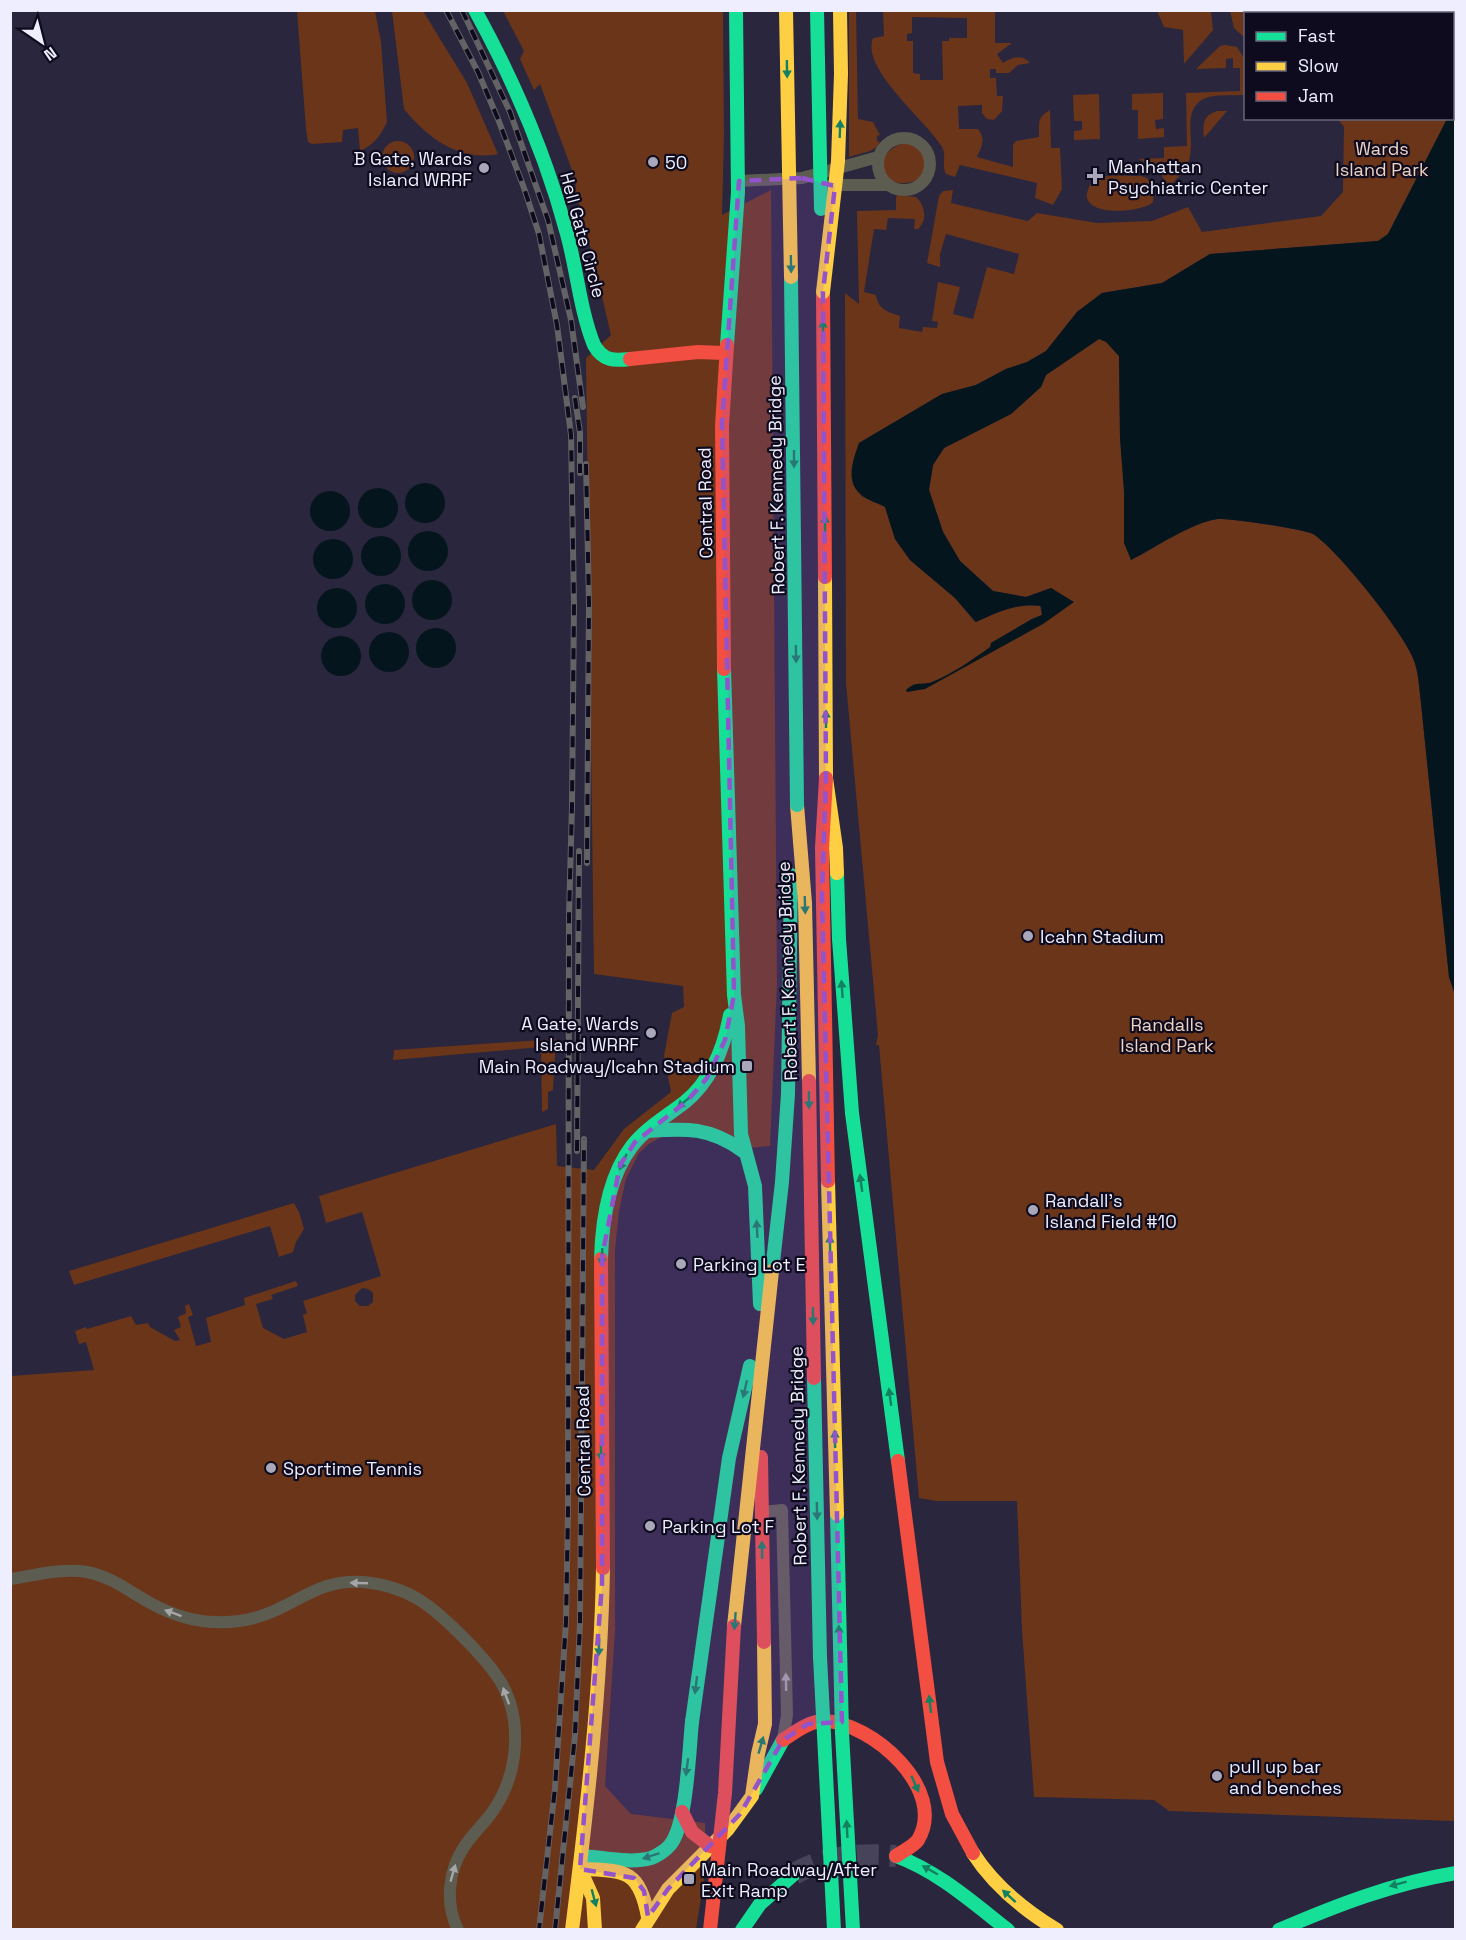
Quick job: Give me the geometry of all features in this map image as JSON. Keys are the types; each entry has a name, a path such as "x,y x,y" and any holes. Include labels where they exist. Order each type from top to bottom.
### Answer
{"main road":[{"name":"Hell Gate Circle","path":"475,10 516,91 554,193 567,234 596,351 603,358 614,361 699,352 724,353"},
{"name":"Central Road","path":"736,10 739,181 724,353 722,506 734,995 738,1026 743,1151 755,1186 760,1290 765,1724 752,1796"},
{"name":"Robert F. Kennedy Bridge","path":"786,10 794,401 797,805 805,903 821,1685 834,1929"},
{"name":"Robert F. Kennedy Bridge","path":"817,10 823,292 826,778 822,848 825,1054 841,1710 853,1929"},
{"path":"823,292 838,161 841,102 840,10"},
{"path":"826,778 836,848 844,1013 855,1137 940,1776 956,1825 978,1862 1010,1898 1057,1929"},
{"path":"710,1929 724,1793 735,1613 787,1118 791,1002 789,904 797,805"},
{"name":"Central Road","path":"572,1929 593,1749 602,1584 599,1391 603,1233 620,1165 626,1154 646,1131 687,1101 707,1078 725,1040 734,995"},
{"path":"646,1131 700,1128 720,1135 743,1151"},
{"path":"580,1863 654,1857 673,1841 678,1830 729,1458 772,1271"},
{"path":"783,1740 808,1724 825,1721 851,1725 872,1736 900,1759 911,1776 923,1809 925,1825 918,1842 909,1850 896,1856 919,1864 942,1878 1008,1929"},
{"name":"Central Road","path":"645,1923 668,1889 728,1829 752,1796 783,1740"},
{"path":"682,1812 692,1833 710,1846"},
{"path":"580,1863 621,1872 634,1878 644,1891 645,1923"},
{"path":"580,1863 593,1892 596,1907 595,1929"},
{"path":"1279,1929 1335,1905 1378,1890 1419,1879 1455,1873"},
{"path":"742,1929 764,1899 794,1874"}],"street":[{"path":"802,178 837,187 889,186 903,190 919,185 929,171 928,154 917,140 900,137 884,146 878,157 878,170 881,178 889,186"},
{"path":"739,181 802,178 878,157"},
{"name":"Central Road","path":"761,1512 782,1510 787,1715 783,1740"},
{"path":"10,1579 55,1571 89,1573 117,1582 173,1614 215,1623 241,1621 261,1616 322,1587 349,1582 394,1588 420,1599 435,1609 486,1662 500,1680 509,1701 514,1728 514,1759 510,1780 494,1810 463,1848 454,1869 451,1882 451,1910 458,1929"}],"highlighted area":[{"path":"802,178 835,186 823,292 826,778 822,896 842,1722 808,1724 783,1740 740,1814 668,1889 648,1917 644,1891 634,1878 580,1869 602,1584 602,1257 620,1165 635,1142 687,1101 707,1078 725,1040 734,995 722,423 739,181"}],"green space":[{"path":"856,10 858,119 873,122 880,135 877,136 877,141 880,142 870,151 849,157 849,11"},
{"path":"297,11 375,11 381,42 387,122 376,139 360,151 358,128 343,130 342,142 312,144 308,142"},
{"path":"392,11 423,11 467,83 498,154 484,156 457,151 434,138 404,109"},
{"path":"503,11 723,11 722,215 771,190 777,982 770,1146 731,1150 709,1135 661,1137 649,1144 639,1153 626,1179 619,1211 615,1250 615,1631 605,1786 631,1814 705,1823 706,1868 696,1929 11,1930 11,1376 94,1370 86,1342 79,1344 75,1331 131,1316 136,1325 148,1323 150,1327 175,1341 180,1340 174,1330 181,1327 178,1317 186,1313 185,1306 189,1304 193,1315 188,1317 196,1346 211,1342 206,1318 245,1305 244,1298 296,1281 298,1286 271,1295 273,1299 256,1304 263,1328 284,1339 307,1332 303,1315 307,1313 303,1301 381,1276 362,1212 326,1223 319,1196 556,1124 557,1166 594,1170 624,1129 671,1092 664,1056 672,1013 684,1007 683,986 594,974 586,358 611,335 575,191 576,181 540,84 534,90 520,59 524,51","holes":["362,1288 373,1293 373,1302 368,1306 360,1306 355,1301 355,1295"]},
{"path":"883,11 995,11 995,43 1012,43 997,54 1003,63 1017,57 1024,58 1030,63 1018,65 1009,73 996,73 996,69 990,69 990,78 996,78 997,96 1003,96 1002,111 994,120 987,119 982,113 982,105 958,106 959,129 978,129 982,136 982,143 977,157 1013,167 1013,145 1016,141 1039,137 1041,118 1050,110 1051,148 1060,148 1062,189 1053,205 1035,198 1037,183 960,165 955,177 946,174 942,147 897,95 876,65 872,51 873,38 884,36","holes":["912,17 967,18 967,38 949,38 949,41 942,41 943,80 920,80 920,74 913,73 913,41 907,41 907,34 912,33"]},
{"path":"1157,11 1211,11 1213,30 1184,64 1183,30 1164,27"},
{"path":"1230,11 1243,11 1244,37 1234,28"},
{"path":"1455,11 1456,102 1454,106 1454,12 1346,12"},
{"path":"1220,46 1237,47 1244,58 1244,95 1206,98 1193,109 1190,125 1191,152 1188,164 1170,186 1155,168 1139,159 1164,158 1164,147 1187,146 1186,93 1240,91 1240,68 1233,68 1233,58 1226,59 1226,68 1196,69"},
{"path":"1163,93 1163,119 1155,120 1156,129 1164,128 1164,137 1138,139 1138,110 1132,110 1132,94"},
{"path":"1099,94 1100,139 1074,140 1074,131 1082,130 1082,121 1074,121 1073,95"},
{"path":"1217,111 1227,111 1204,138 1206,118"},
{"name":"Randalls Island Park","path":"1339,120 1446,120 1388,234 1378,241 1210,254 1162,283 1102,293 1077,312 1046,351 976,385 942,394 859,443 861,496 885,507 895,539 910,560 955,598 975,622 1015,607 1040,606 1042,615 991,643 1020,637 1073,602 1051,588 1026,597 993,591 960,561 943,532 929,490 933,465 944,448 1011,414 1041,387 1046,375 1099,339 1106,341 1119,356 1120,438 1131,560 1185,530 1218,519 1266,524 1313,534 1353,573 1396,629 1413,658 1419,686 1449,977 1456,995 1455,1821 1169,1811 1154,1800 1034,1797 1022,1630 1017,1501 936,1501 919,1498 879,1045 876,1045 878,1035 846,683 845,293 859,304 857,211 896,210 898,195 916,197 922,204 924,217 918,229 914,229 915,219 888,218 886,230 874,229 864,292 876,295 879,304 884,309 900,316 899,328 922,332 923,327 937,328 938,322 932,321 938,282 960,287 953,314 973,319 987,267 1014,274 1019,254 946,234 940,254 940,267 927,263 939,196 943,191 953,190 951,203 1028,221 1037,213 1097,223 1152,221 1188,207 1202,232 1321,216 1343,192 1344,127"},
{"path":"398,141 409,146 414,157 409,168 398,173 387,168 382,157 387,146"},
{"path":"907,142 919,148 925,157 923,175 919,180 904,183 892,182 885,177 882,162 886,154"},
{"path":"1114,176 1147,178 1154,188 1153,202 1147,206 1112,211 1100,209 1091,204 1087,197 1090,186 1097,179"},
{"path":"556,1039 553,1090 548,1092 548,1109 542,1112 541,1047 393,1060 394,1050"},
{"path":"294,1203 304,1229 293,1252 279,1257 270,1226 74,1285 69,1271"}],"water":[{"path":"1456,102 1455,995 1449,977 1418,680 1415,663 1407,646 1383,611 1352,573 1324,543 1307,532 1266,524 1218,519 1186,530 1131,560 1124,543 1119,356 1106,342 1099,339 1046,375 1041,387 1011,414 944,448 933,465 929,490 943,532 960,561 993,591 1026,597 1051,588 1074,602 1043,624 925,689 907,692 906,690 916,684 932,682 962,666 990,647 991,643 1042,615 1041,606 1016,607 976,622 955,598 910,560 895,539 885,507 865,498 857,491 852,478 854,457 859,443 942,394 976,385 1046,351 1077,312 1102,293 1162,283 1210,254 1378,241 1388,234 1446,120 1454,120"},
{"path":"425,483 439,489 445,503 439,517 425,523 411,517 405,503 411,489"},
{"path":"378,488 392,494 398,508 392,522 378,528 364,522 358,508 364,494"},
{"path":"330,491 344,497 350,511 344,525 330,531 316,525 310,511 316,497"},
{"path":"428,531 442,537 448,551 442,565 428,571 414,565 408,551 414,537"},
{"path":"381,536 395,542 401,556 395,570 381,576 367,570 361,556 367,542"},
{"path":"333,539 347,545 353,559 347,573 333,579 319,573 313,559 319,545"},
{"path":"432,580 446,586 452,600 446,614 432,620 418,614 412,600 418,586"},
{"path":"385,584 399,590 405,604 399,618 385,624 371,618 365,604 371,590"},
{"path":"337,588 351,594 357,608 351,622 337,628 323,622 317,608 323,594"},
{"path":"436,628 450,634 456,648 450,662 436,668 422,662 416,648 422,634"},
{"path":"389,632 403,638 409,652 403,666 389,672 375,666 369,652 375,638"},
{"path":"341,636 355,642 361,656 355,670 341,676 327,670 321,656 327,642"}],"tunnel":[{"path":"794,1874 831,1859 869,1855 896,1856"}],"railway":[{"path":"446,10 478,72 498,119 539,234 557,325 571,435 574,605 569,916 566,1622 555,1788 539,1930"},
{"path":"462,10 510,112 548,220 571,320 583,407"},
{"path":"575,398 580,433 580,473"},
{"path":"586,464 589,604 587,863"},
{"path":"577,1151 579,851"},
{"path":"555,1930 575,1735 580,1623 584,1139"}],"traffic: fast":[{"path":"475,10 516,91 539,147 559,205 585,318 594,345 601,354 609,359 630,359"},
{"path":"727,345 738,192 736,10"},
{"path":"817,10 821,209"},
{"path":"791,277 797,805"},
{"path":"724,669 734,995 738,1026 741,1134 755,1186 760,1304"},
{"path":"837,873 839,939 852,1113 898,1461"},
{"path":"772,1271 782,1182 788,1094 791,875"},
{"path":"601,1259 608,1200 624,1158 644,1134 685,1102 703,1084 720,1051 730,1015"},
{"path":"647,1131 674,1129 708,1133 720,1137 743,1151"},
{"path":"692,1722 729,1458 750,1366"},
{"path":"814,1378 820,1657"},
{"path":"837,1514 842,1733 853,1930"},
{"path":"820,1657 834,1930"},
{"path":"581,1856 643,1860 656,1856 670,1845 676,1835 684,1805 692,1722"},
{"path":"756,1789 783,1740"},
{"path":"896,1856 941,1879 1008,1930"},
{"path":"1279,1930 1366,1896 1433,1877 1456,1873"},
{"path":"742,1930 760,1904 794,1874"}],"traffic: slow":[{"path":"786,10 791,277"},
{"path":"823,292 838,161 841,74 840,10"},
{"path":"825,577 826,778 836,848 837,873"},
{"path":"797,805 805,903 809,1081"},
{"path":"828,1181 837,1514"},
{"path":"734,1626 772,1271"},
{"path":"572,1930 596,1704 603,1568"},
{"path":"642,1930 668,1889 728,1829 752,1796 765,1724 764,1642"},
{"path":"973,1853 1000,1887 1057,1930"},
{"path":"580,1869 608,1870 627,1875 640,1889 648,1917"},
{"path":"580,1869 593,1898 595,1930"}],"traffic: jam":[{"path":"823,292 825,577"},
{"path":"724,669 722,426 727,345"},
{"path":"630,359 698,352 724,353"},
{"path":"826,778 822,848 828,1181"},
{"path":"809,1081 814,1378"},
{"path":"601,1259 603,1568"},
{"path":"761,1457 764,1642"},
{"path":"898,1461 937,1762 952,1814 973,1853"},
{"path":"710,1930 725,1793 734,1626"},
{"path":"783,1740 813,1723 824,1721 843,1724 883,1746 900,1762 914,1781 923,1800 925,1821 918,1840 896,1856"},
{"path":"682,1812 692,1832 710,1846"}],"place":[{"name":"50","path":"653,162"},
{"name":"B Gate, Wards Island WRRF","path":"484,168"},
{"name":"Manhattan Psychiatric Center","path":"1095,176"},
{"name":"Icahn Stadium","path":"1028,936"},
{"name":"A Gate, Wards Island WRRF","path":"651,1033"},
{"name":"Main Roadway/Icahn Stadium","path":"747,1066"},
{"name":"Randall's Island Field #10","path":"1033,1210"},
{"name":"Parking Lot E","path":"681,1264"},
{"name":"Sportime Tennis","path":"271,1468"},
{"name":"Parking Lot F","path":"650,1526"},
{"name":"pull up bar and benches","path":"1217,1776"},
{"name":"Main Roadway/After Exit Ramp","path":"689,1879"}],"park label":[{"name":"Wards Island Park","path":"1382,158"}]}
